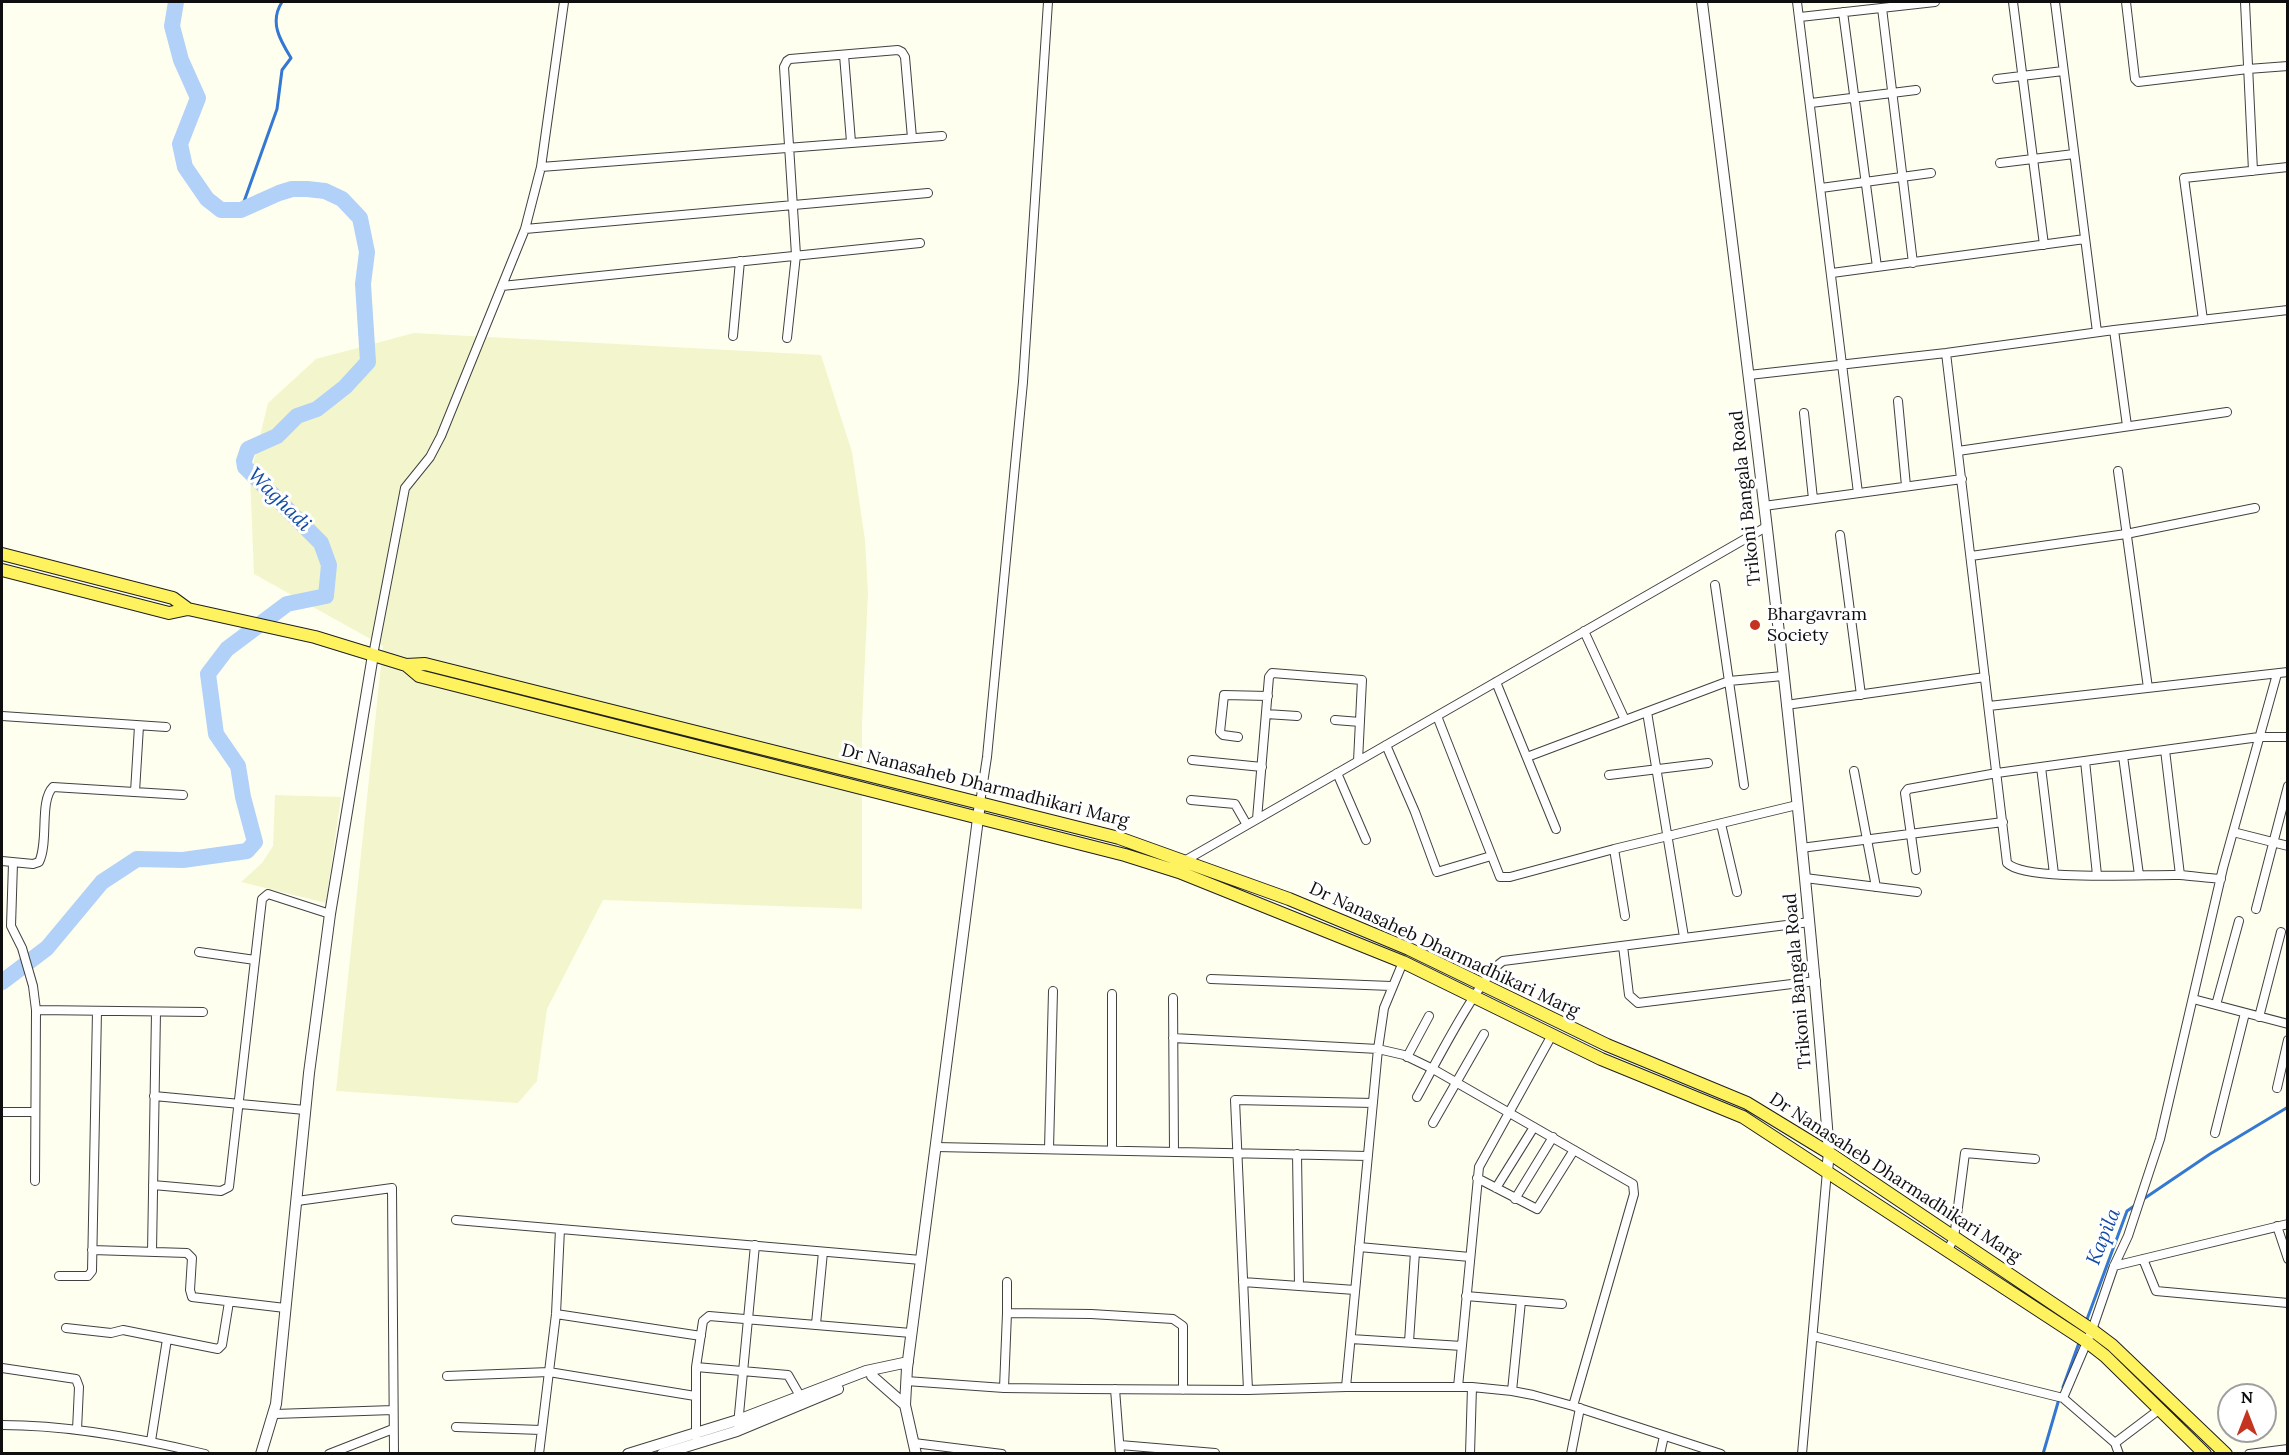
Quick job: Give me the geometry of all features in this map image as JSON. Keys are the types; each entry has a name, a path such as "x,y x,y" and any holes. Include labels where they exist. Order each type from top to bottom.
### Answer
{"main road":[{"name":"Dr Nanasaheb Dharmadhikari Marg","path":"2,554 173,598 188,609 315,637 406,665 425,664 1119,838 1289,898 1409,949 1607,1045 1747,1103 1829,1154 1954,1238 2090,1336 2105,1356 2205,1454"},
{"name":"Dr Nanasaheb Dharmadhikari Marg","path":"2,570 169,613 188,609"},
{"name":"Dr Nanasaheb Dharmadhikari Marg","path":"406,665 419,676 1125,855 1179,872 1403,962 1635,1074 1743,1117 1948,1250 2090,1336 2112,1345 2226,1454"}],"street":[{"path":"261,1454 275,1414 306,1110 330,914 405,488 430,457 441,436 525,229 541,167 564,2"},
{"path":"1002,1454 915,1451 905,1405 911,1333 989,734 1023,381 1048,2"},
{"name":"Trikoni Bangala Road","path":"1702,2 1749,375 1810,922 1829,1154 1827,1172"},
{"path":"1797,2 1858,493"},
{"path":"1800,17 1935,2"},
{"path":"2013,2 2044,245"},
{"path":"2055,2 2097,332"},
{"path":"2127,2 2135,79 2138,82 2288,66"},
{"path":"2245,2 2253,171"},
{"path":"1882,8 1913,262"},
{"path":"1843,12 1877,267"},
{"path":"787,338 796,255 785,64 790,58 898,50 904,54 912,138"},
{"path":"844,54 851,142"},
{"path":"1997,79 2063,71"},
{"path":"1811,103 1916,90"},
{"path":"541,167 942,136"},
{"path":"2000,163 2074,154"},
{"path":"2203,320 2184,178 2288,167"},
{"path":"1821,188 1931,173"},
{"path":"525,229 928,193"},
{"path":"1832,273 2085,239"},
{"path":"502,286 920,243"},
{"path":"733,336 740,261"},
{"path":"1749,375 2288,310"},
{"path":"2114,330 2127,426"},
{"path":"1946,353 2006,860 2009,866 2017,870 2054,874 2180,875 2221,879"},
{"path":"1898,401 1906,486"},
{"path":"1958,451 2227,412"},
{"path":"1804,413 1813,499"},
{"path":"2118,471 2148,688"},
{"path":"1764,506 1962,479"},
{"path":"1971,556 2126,534 2255,508"},
{"path":"1179,872 1186,860 1766,527"},
{"path":"1840,534 1861,695"},
{"path":"1715,585 1744,785"},
{"path":"1584,631 1625,720"},
{"path":"1257,819 1269,677 1274,672 1362,680 1358,761"},
{"path":"1989,706 2288,672"},
{"path":"2063,1398 2090,1336 2114,1266 2128,1236 2160,1139 2221,879 2277,674"},
{"path":"1527,756 1729,681 1783,676"},
{"path":"1786,705 1985,677"},
{"path":"1496,682 1556,829"},
{"path":"1238,737 1223,735 1220,732 1224,694 1268,696"},
{"path":"1647,712 1684,938"},
{"path":"1266,714 1297,716"},
{"path":"2,716 166,728"},
{"path":"1437,716 1498,875 1505,878 1797,805"},
{"path":"1335,720 1360,722"},
{"path":"135,792 139,726"},
{"path":"1916,870 1905,793 1908,789 1997,773 2259,737 2288,736"},
{"path":"1386,745 1415,812 1437,872 1491,856"},
{"path":"2165,750 2180,875"},
{"path":"2123,756 2139,875"},
{"path":"1192,760 1262,767"},
{"path":"2085,761 2097,875"},
{"path":"1609,775 1708,763"},
{"path":"2041,767 2054,874"},
{"path":"1854,771 1876,887"},
{"path":"1337,773 1366,840"},
{"path":"2256,909 2288,786"},
{"path":"2,861 33,864 40,858 47,798 53,788 183,795"},
{"path":"1191,801 1235,804 1247,825"},
{"path":"1802,848 2003,822"},
{"path":"1721,824 1737,892"},
{"path":"2233,832 2288,846"},
{"path":"1614,849 1625,916"},
{"path":"13,863 12,930 21,948 33,986 36,1010 35,1181"},
{"path":"1805,878 1917,892"},
{"path":"153,1185 221,1191 229,1187 262,899 268,894 274,895 330,914"},
{"path":"2216,1005 2240,921"},
{"path":"1417,1096 1483,984 1503,961 1810,922"},
{"path":"2259,1017 2281,932"},
{"path":"1623,946 1629,995 1634,1002 1638,1003 1816,981"},
{"path":"1346,1387 1378,1049 1384,1008 1391,986 1409,949"},
{"path":"199,952 255,960"},
{"path":"1211,979 1391,986"},
{"path":"1049,1149 1053,991"},
{"path":"1112,994 1112,1150"},
{"path":"1173,998 1174,1152"},
{"path":"2193,999 2288,1024"},
{"path":"36,1010 203,1012"},
{"path":"58,1276 88,1276 92,1271 97,1011"},
{"path":"152,1252 156,1012"},
{"path":"2215,1133 2245,1013"},
{"path":"1407,1057 1429,1016"},
{"path":"1433,1123 1484,1034"},
{"path":"1458,1387 1478,1178 1483,1156 1552,1035"},
{"path":"1173,1038 1378,1049 1407,1057 1433,1069 1630,1182 1635,1190 1577,1407 1571,1454"},
{"path":"2277,1088 2288,1040"},
{"path":"154,1096 306,1110"},
{"path":"1248,1390 1235,1100 1373,1103"},
{"path":"2,1112 35,1112"},
{"path":"1496,1188 1534,1126"},
{"path":"1515,1199 1553,1137"},
{"path":"936,1147 1368,1156"},
{"path":"1478,1178 1537,1209 1574,1150"},
{"path":"1948,1250 1954,1238 1965,1153 2035,1159"},
{"path":"1297,1154 1299,1286"},
{"path":"1802,1454 1827,1172"},
{"path":"297,1201 392,1188 394,1454"},
{"path":"456,1220 921,1260"},
{"path":"2114,1266 2288,1224"},
{"path":"2277,1226 2288,1259"},
{"path":"539,1454 556,1314 560,1229"},
{"path":"738,1426 755,1245"},
{"path":"1359,1247 1470,1257"},
{"path":"92,1250 187,1253 193,1263 190,1290 192,1297 285,1308"},
{"path":"816,1324 823,1252"},
{"path":"1408,1342 1415,1252"},
{"path":"2143,1259 2156,1291 2288,1303"},
{"path":"1004,1388 1006,1282"},
{"path":"1243,1282 1355,1290"},
{"path":"1466,1296 1562,1304"},
{"path":"1512,1391 1521,1301"},
{"path":"66,1328 111,1333 123,1330 215,1349 221,1348 229,1302"},
{"path":"1007,1313 1090,1314 1173,1319 1183,1326 1183,1390"},
{"path":"556,1314 701,1336"},
{"path":"696,1439 696,1367 703,1321 709,1316 911,1333"},
{"path":"1813,1336 2063,1398 2115,1443 2119,1454"},
{"path":"151,1441 167,1339"},
{"path":"1351,1339 1462,1346"},
{"path":"802,1399 907,1365"},
{"path":"628,1454 696,1439 738,1426 866,1371 907,1365"},
{"path":"696,1367 788,1375 802,1399"},
{"path":"2,1368 76,1379 79,1387 77,1430"},
{"path":"447,1376 549,1372 695,1396"},
{"path":"872,1376 905,1405"},
{"path":"906,1381 1004,1388 1183,1390 1472,1387 1512,1391 1577,1407 1721,1454"},
{"path":"1470,1454 1472,1387"},
{"path":"1115,1389 1120,1449 1215,1453"},
{"path":"2115,1443 2160,1409"},
{"path":"275,1414 393,1410"},
{"path":"2,1425 77,1430 151,1441 205,1454"},
{"path":"456,1427 542,1430"},
{"path":"329,1454 393,1429"},
{"path":"1660,1454 1664,1436"},
{"path":"662,1454 696,1439"},
{"path":"2249,1454 2288,1449"}],"green space":[{"path":"414,333 821,355 852,452 865,540 868,593 862,724 862,909 603,900 547,1009 537,1081 518,1103 336,1091 383,646 254,574 250,477 268,403 316,359"},
{"path":"275,795 341,797 326,903 241,882 262,863 273,846"}],"waterway":[{"name":"Waghadi","path":"2,982 47,948 102,882 137,859 183,860 247,851 255,842 243,797 238,766 216,734 208,674 227,649 287,604 326,596 329,565 321,543 245,467 244,461 248,449 277,436 297,416 317,409 345,387 368,362 363,284 367,252 360,218 342,199 325,191 307,189 292,189 279,193 241,210 221,210 207,199 185,167 180,144 198,98 181,60 172,26 176,2"},
{"path":"241,210 277,109 282,70 291,58 280,38 276,24 278,9 282,2"},
{"name":"Kapila","path":"2142,1200 2210,1154 2288,1107"},
{"name":"Kapila","path":"2086,1322 2127,1211 2137,1204"},
{"name":"Kapila","path":"2063,1387 2080,1340"},
{"name":"Kapila","path":"2043,1454 2059,1399"}],"place":[{"name":"Bhargavram Society","path":"1755,625"}]}
